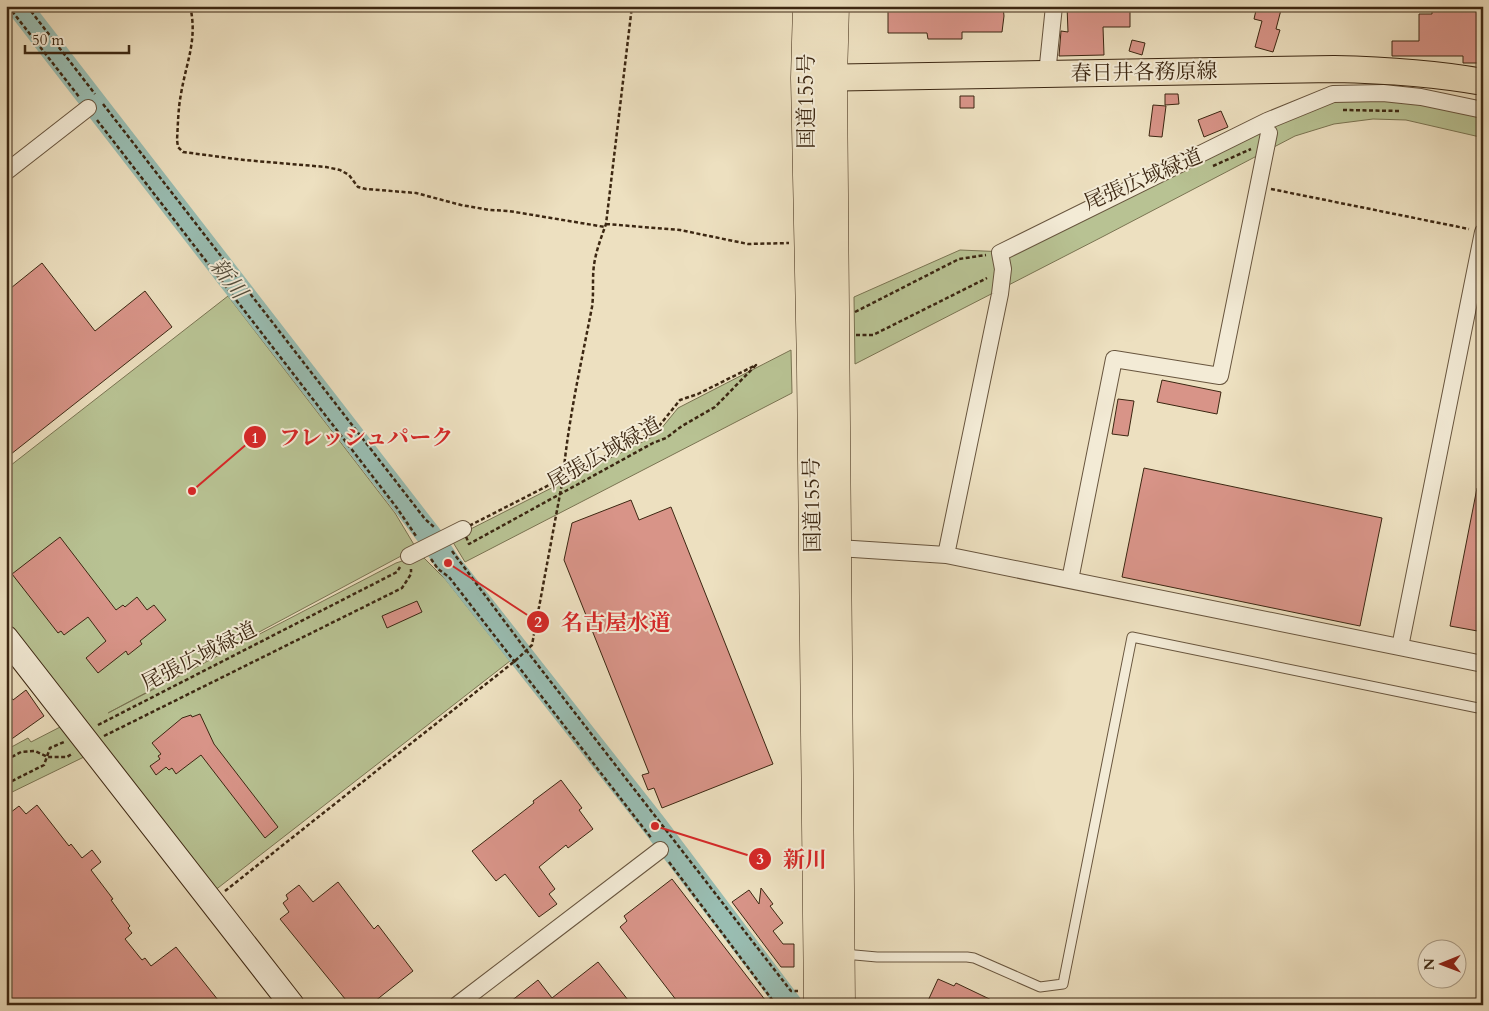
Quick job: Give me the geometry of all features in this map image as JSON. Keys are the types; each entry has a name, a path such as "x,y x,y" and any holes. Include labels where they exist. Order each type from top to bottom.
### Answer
{"highway":[{"name":"国道155号","path":"807,6 805,78 821,998"},
{"name":"国道155号","path":"821,998 841,954 833,78 835,6"}],"main road":[{"name":"春日井各務原線","path":"805,78 1334,68 1397,71 1483,82"}],"street":[{"path":"1047,74 1054,6"},
{"path":"946,555 1000,294 1003,270 1000,253 1042,230 1267,121 1333,94 1383,93 1421,97 1483,110"},
{"path":"6,172 88,108"},
{"path":"1070,580 1114,359 1220,376 1269,133"},
{"path":"1400,647 1483,232"},
{"path":"409,556 463,529"},
{"path":"838,548 946,555 1483,664"},
{"path":"6,638 292,1005"},
{"path":"458,1005 660,850"}],"lane":[{"path":"841,954 877,958 967,957 974,958 1040,987 1063,984 1132,637 1483,709"}],"path":[{"path":"8,6 397,508 434,543 461,564 791,991 821,998"},
{"path":"27,6 425,519 434,543 438,569 449,577 515,661 776,1005"},
{"path":"190,6 193,35 188,67 181,93 177,140 178,148 183,152 244,160 326,167 340,170 348,175 358,187 416,193 480,209 509,211 606,226 680,230 748,244 795,243"},
{"path":"212,901 515,661 532,644 592,305 594,266 598,247 606,226 632,6"},
{"path":"1343,110 1402,111"},
{"name":"尾張広域緑道","path":"1212,166 1248,151 1269,133"},
{"path":"1258,187 1483,232"},
{"path":"855,312 960,259 1000,253"},
{"path":"848,335 873,335 1003,270"},
{"name":"尾張広域緑道","path":"463,529 469,544 666,438 682,426 715,407 756,365 698,394 680,400 655,431 562,478"},
{"path":"463,529 562,478"},
{"path":"6,760 22,752 35,751 48,757 67,757 84,739 402,588 411,574 409,556"},
{"name":"尾張広域緑道","path":"6,784 44,765 50,748 84,739 397,572 409,556"}],"green space":[{"path":"1382,97 1483,114 1483,140 1480,137 1406,120 1373,119 1334,124 1295,136 855,364 854,297 960,250 1007,252 1322,103"},
{"path":"228,296 395,513 416,548 108,713 396,563 421,555 446,580 510,661 214,891 6,624 6,469"},
{"path":"791,350 792,393 465,562 451,539 656,435 678,408"},
{"path":"64,725 86,756 6,795 6,750 28,738 31,742"}],"building":[{"path":"1003,6 1002,32 962,32 962,39 928,39 927,33 888,33 888,7"},
{"path":"1067,6 1130,6 1130,27 1103,27 1104,55 1059,56 1061,31 1068,32"},
{"path":"1257,6 1282,6 1276,29 1280,30 1273,52 1255,47 1262,21 1254,19"},
{"path":"1432,6 1482,6 1482,63 1463,63 1463,56 1392,56 1392,41 1419,41 1419,14 1432,14"},
{"path":"1132,40 1145,43 1142,55 1129,51"},
{"path":"1165,94 1178,94 1179,104 1165,105"},
{"path":"960,96 974,96 974,108 960,108"},
{"path":"1153,105 1166,106 1162,137 1149,136"},
{"path":"1221,111 1228,127 1204,137 1198,120"},
{"path":"42,263 95,331 145,291 172,327 6,458 6,292"},
{"path":"1162,380 1221,392 1217,414 1157,402"},
{"path":"1118,399 1134,401 1128,436 1112,434"},
{"path":"1144,468 1382,518 1360,626 1122,577"},
{"path":"1477,488 1483,488 1483,632 1450,626"},
{"path":"631,500 639,520 671,507 773,764 662,808 654,788 648,790 642,775 649,773 564,560 572,523"},
{"path":"60,537 116,610 123,605 125,607 137,597 147,610 154,605 166,620 140,641 142,644 128,655 126,651 98,673 86,658 106,641 88,617 64,635 61,631 58,633 12,574"},
{"path":"417,601 422,612 387,628 382,616"},
{"path":"6,690 13,700 26,690 44,716 6,743"},
{"path":"200,714 214,744 278,827 265,838 201,755 176,774 172,768 169,770 166,767 156,775 150,766 160,759 158,756 161,754 152,743 182,718"},
{"path":"561,780 582,808 579,810 593,829 568,848 566,845 539,867 555,889 549,894 557,904 539,917 505,874 496,881 472,851"},
{"path":"37,805 69,846 71,844 82,858 92,850 101,862 91,870 130,926 128,928 132,933 125,939 142,960 145,958 151,966 176,947 222,1005 190,1005 186,1000 180,1005 6,1005 6,816 19,806 26,814"},
{"path":"672,879 769,1005 680,1005 620,927 627,921 624,916"},
{"path":"338,882 374,929 378,925 413,971 370,1005 350,1005 280,919 289,912 283,903 288,899 286,895 299,885 313,902"},
{"path":"761,888 773,904 770,906 783,923 773,931 783,944 794,944 794,967 781,967 732,902 749,890 759,904"},
{"path":"598,962 632,1005 506,1005 538,980 552,998"},
{"path":"938,979 954,986 956,983 1002,1005 926,1005"}],"waterway":[{"name":"新川","path":"19,6 431,538 448,563 655,826 790,1005"}],"place":[{"name":"フレッシュパーク","path":"192,491"},
{"name":"名古屋水道","path":"448,563"},
{"name":"新川","path":"655,826"}]}
